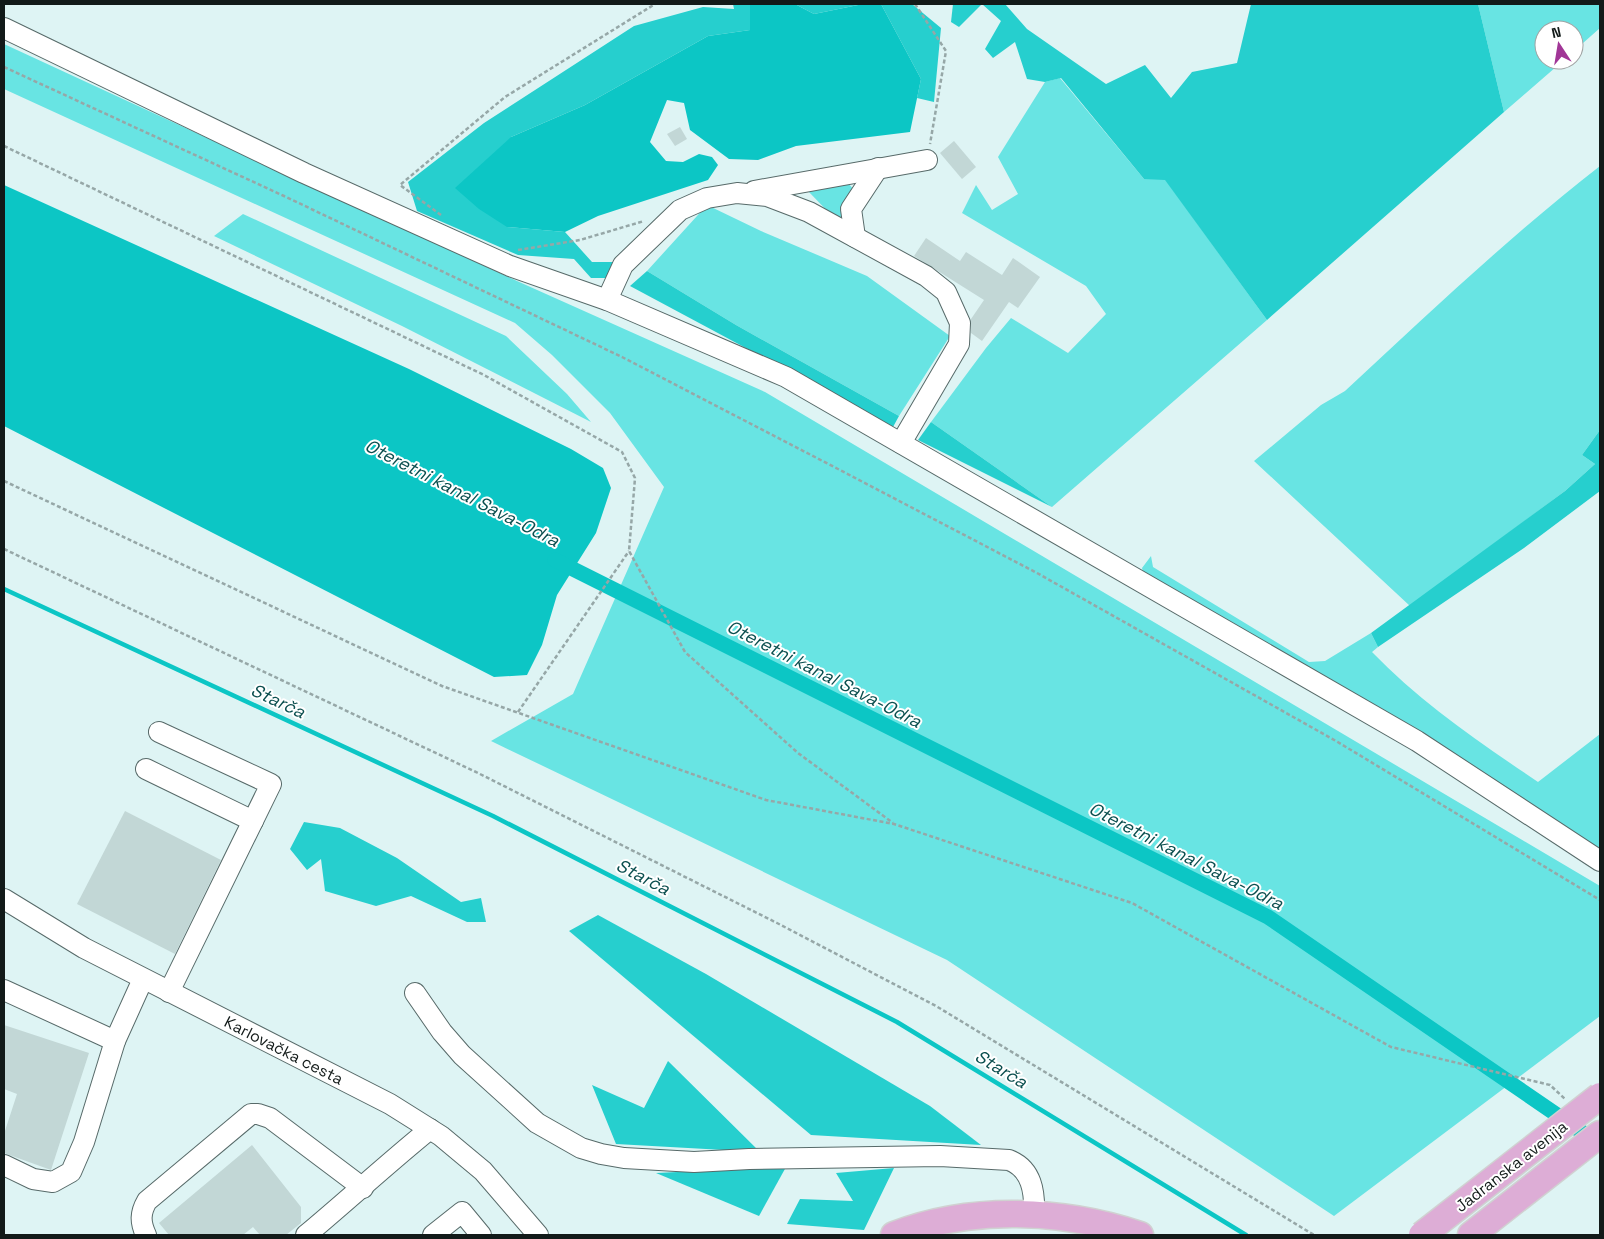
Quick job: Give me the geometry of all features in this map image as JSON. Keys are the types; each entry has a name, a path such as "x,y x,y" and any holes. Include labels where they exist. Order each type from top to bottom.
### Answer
{"main road":[{"name":"Jadranska avenija","path":"1422,1235 1600,1096"},
{"name":"Jadranska avenija","path":"1471,1235 1600,1134"},
{"path":"894,1235 952,1220 981,1216 1034,1215 1090,1221 1140,1235"}],"street":[{"path":"4,28 329,184 510,266 607,300 786,377 1417,741 1600,861"},
{"path":"607,300 623,265 680,210 707,198 927,160"},
{"path":"855,237 851,210 878,168"},
{"path":"738,194 767,196 809,212 926,276 946,292 960,323 959,344 900,443"},
{"path":"159,732 271,784 169,992"},
{"path":"146,769 253,821"},
{"name":"Karlovačka cesta","path":"4,899 84,948 381,1100 430,1129 483,1171 538,1235"},
{"path":"4,1165 33,1178 53,1182 71,1172 84,1142 115,1042 142,979"},
{"path":"4,990 115,1042"},
{"path":"415,993 442,1032 462,1055 537,1123 582,1148 624,1158 694,1162 749,1159 940,1156 1009,1160 1019,1164 1026,1171 1034,1199 1034,1215"},
{"path":"146,1235 141,1221 147,1200 242,1120 254,1114 264,1116 275,1122 363,1188"},
{"path":"306,1235 430,1129"},
{"path":"433,1235 462,1212 481,1235"}],"path":[{"path":"446,219 400,185 505,98 655,4"},
{"path":"915,4 946,51 927,160"},
{"path":"4,67 284,196 596,344 1037,573 1319,731 1600,900"},
{"path":"4,146 484,375 622,452 635,478 629,551 518,712"},
{"path":"518,250 580,240 652,218"},
{"path":"4,481 442,686 766,800 894,824 1132,903 1391,1047 1550,1085 1572,1105"},
{"path":"4,549 476,772 901,987 962,1021 1314,1235"},
{"path":"629,551 685,652 798,753 894,824"}],"shaded area":[{"path":"733,4 750,4 750,30 708,36 585,105 511,137 507,227 565,232 592,262 616,262 615,278 591,278 574,259 518,255 417,211 408,182 484,123 634,26 703,7 734,9"},
{"path":"795,4 863,4 814,14"},
{"path":"881,4 912,4 941,28 934,102 917,98 921,79"},
{"path":"953,4 982,4 959,27 951,22"},
{"path":"982,4 1005,4 1027,29 1106,84 1145,65 1171,98 1192,72 1237,63 1251,4 1478,4 1504,112 1267,320 1165,180 1144,179 1061,78 1045,82 1027,79 1015,42 993,58 985,49 1001,21"},
{"path":"1478,4 1600,4 1600,28 1584,42 1584,20 1534,20 1534,70 1552,70 1504,112"},
{"path":"4,44 517,281 765,392 1600,886 1600,1016 1334,1216 947,960 491,741 573,694 664,487 610,413 552,355 515,323 4,89"},
{"path":"1060,78 1144,179 1165,179 1267,320 1052,507 931,422 986,348 1011,318 1068,353 1106,314 1086,286 962,213 976,185 992,210 1018,194 998,157 1045,82"},
{"path":"1600,166 1600,430 1582,455 1595,464 1565,491 1410,606 1254,461 1321,405 1345,391 1438,304 1534,220"},
{"path":"847,182 855,191 838,222 808,191"},
{"path":"707,205 761,231 867,276 950,336 899,416 736,325 647,271"},
{"path":"243,214 506,336 567,394 591,422 402,326 214,236"},
{"path":"647,271 736,325 899,416 893,427 630,286"},
{"path":"931,422 1052,507 918,440"},
{"path":"1600,430 1600,491 1524,548 1378,647 1371,633 1565,491 1595,464 1582,455"},
{"path":"1151,556 1153,567 1309,662 1325,661 1371,633 1378,647 1372,652 1410,688 1472,737 1538,782 1600,734 1600,851 1143,572 1142,568"},
{"path":"304,822 340,828 397,858 461,902 481,898 486,922 467,922 411,896 376,906 325,891 321,859 307,870 290,849"},
{"path":"598,915 706,974 930,1106 981,1145 811,1135 569,931"},
{"path":"668,1061 760,1152 616,1144 592,1085 644,1108"},
{"path":"786,1167 759,1216 656,1173"},
{"path":"894,1168 864,1230 787,1224 800,1199 853,1201 836,1173"}],"water":[{"path":"750,4 795,4 814,14 863,4 881,4 921,79 910,132 796,146 758,160 729,159 690,130 684,103 667,100 650,142 666,161 683,162 699,154 712,157 718,165 708,180 598,216 565,232 507,227 479,209 455,188 511,137 585,105 708,36 750,30"},
{"path":"4,185 409,369 571,449 603,468 611,488 596,533 557,595 542,645 527,675 494,677 4,426"}],"building":[{"path":"680,127 687,139 675,146 667,134"},
{"path":"954,141 976,167 962,179 940,153"},
{"path":"926,238 960,261 966,252 1002,275 1013,258 1040,277 1018,308 1009,302 982,341 971,333 971,319 984,300 914,256"},
{"path":"125,811 221,860 175,954 77,904"},
{"path":"4,1025 89,1053 51,1170 4,1153 4,1134 17,1094 4,1089"},
{"path":"252,1145 301,1207 301,1223 286,1235 260,1235 253,1227 243,1235 169,1235 159,1223"}],"waterway":[{"name":"Oteretni kanal Sava-Odra","path":"555,560 1268,917 1598,1143"},
{"name":"Starča","path":"4,589 493,816 897,1022 1246,1235"}]}
